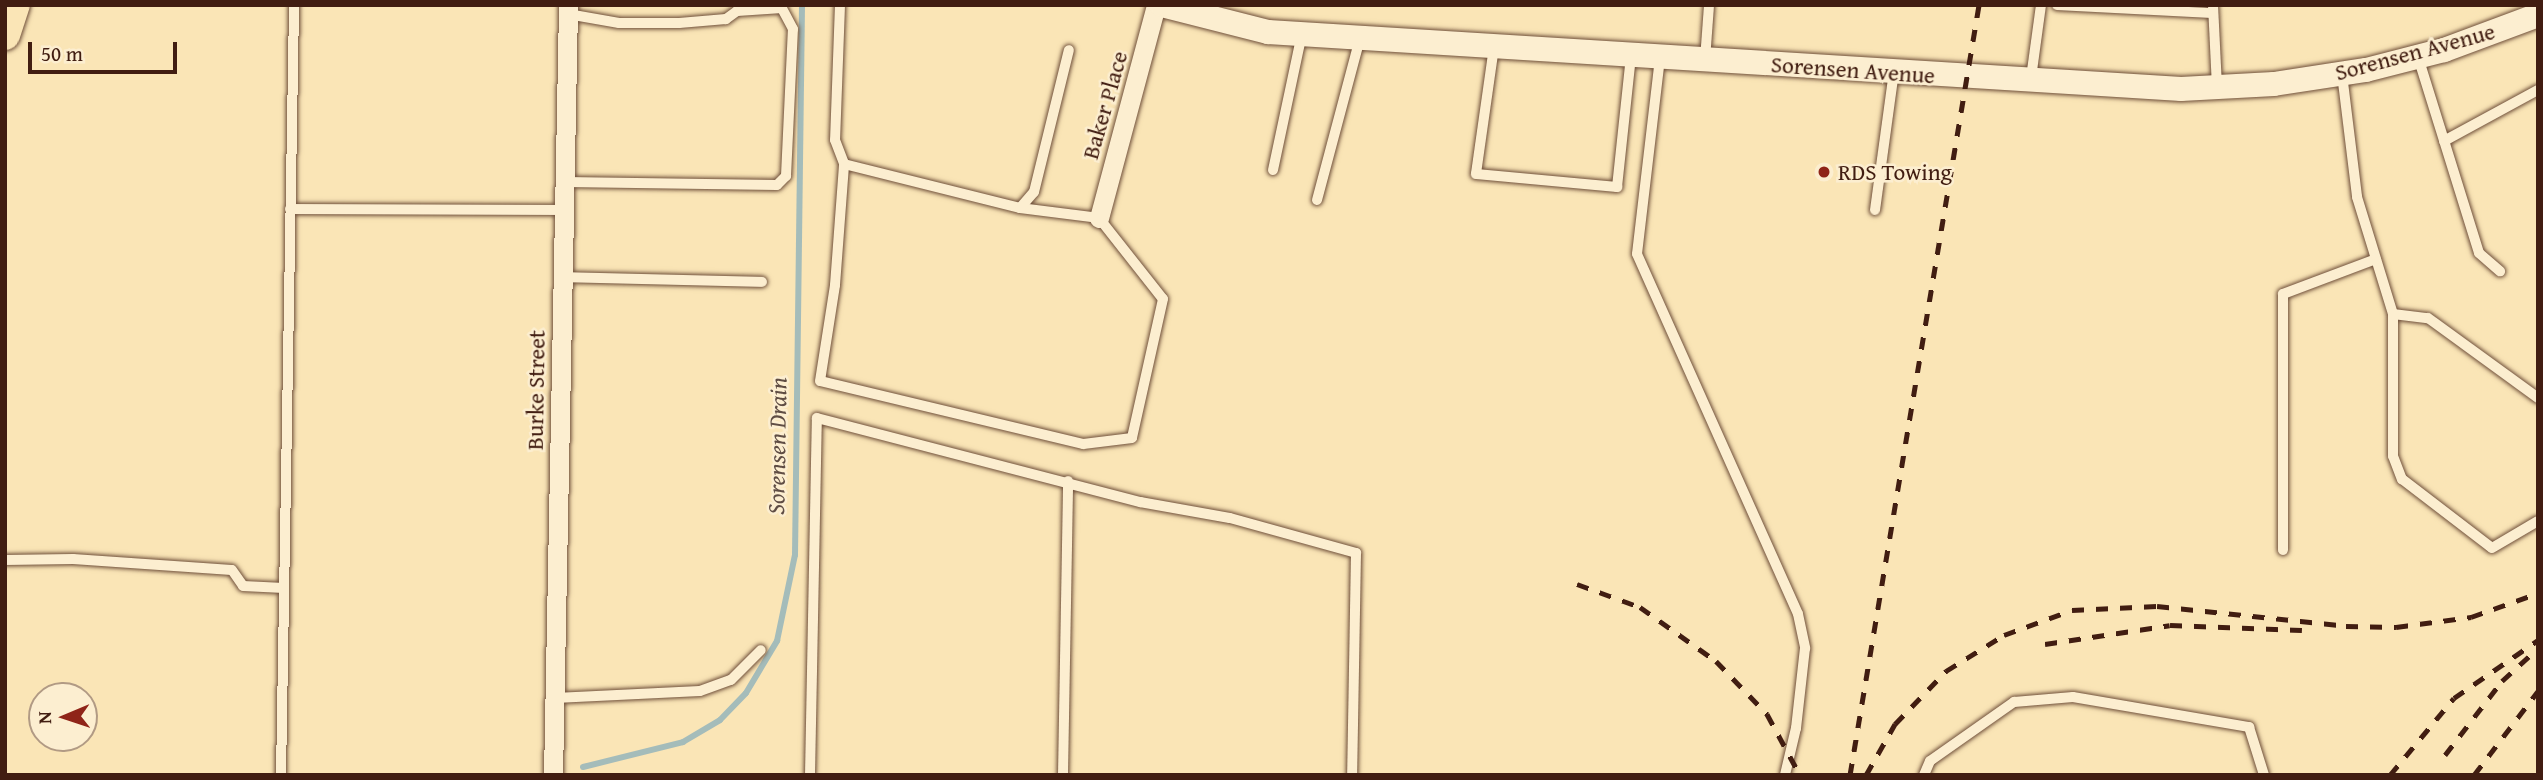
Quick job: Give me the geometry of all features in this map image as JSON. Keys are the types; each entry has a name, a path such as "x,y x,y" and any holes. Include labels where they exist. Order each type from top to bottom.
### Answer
{"main road":[{"path":"5,35 15,5"}],"street":[{"name":"Baker Place","path":"1099,218 1156,5"},
{"name":"Sorensen Avenue","path":"1162,5 1223,23 1303,34 2181,89 2342,74 2417,57 2538,15"},
{"name":"Burke Street","path":"553,775 568,10"}],"lane":[{"path":"281,775 293,5"},
{"path":"840,5 835,141 844,164 835,285 820,381 1083,444 1132,438 1163,299 1099,218 1020,208 844,164"},
{"path":"1705,60 1709,5"},
{"path":"2031,81 2041,5"},
{"path":"2057,5 2212,9 2217,87"},
{"path":"565,183 778,185 786,176 793,29 782,8 737,10 726,19 679,23 620,23 568,10"},
{"path":"1273,170 1303,34"},
{"path":"1317,200 1360,38"},
{"path":"1494,47 1476,174 1617,187 1631,55"},
{"path":"1020,208 1034,192 1069,50"},
{"path":"1660,57 1637,254 1798,614 1805,648 1796,728 1785,775"},
{"path":"2417,57 2479,253 2500,271"},
{"path":"1875,210 1894,72"},
{"path":"2342,74 2357,197 2393,314 2393,456 2402,478 2492,548 2538,521"},
{"path":"2444,141 2538,90"},
{"path":"290,209 564,210"},
{"path":"2283,550 2283,294 2376,259"},
{"path":"563,277 762,282"},
{"path":"2393,314 2428,318 2538,398"},
{"path":"810,775 817,418 1356,553 1352,775"},
{"path":"1063,775 1068,481"},
{"path":"5,559 232,570 243,586 284,587"},
{"path":"555,698 700,691 731,680 761,650"},
{"path":"1924,775 1930,761 2014,702 2073,697 2249,727 2264,775"}],"waterway":[{"name":"Sorensen Drain","path":"583,767 683,742 720,720 746,693 777,641 795,555 802,5"}],"railway":[{"path":"1850,775 1979,5"},
{"path":"1577,584 1640,607 1716,661 1767,714 1800,775"},
{"path":"1866,775 1895,724 1946,671 2004,635 2072,610 2157,606 2346,626 2396,627 2471,617 2538,593"},
{"path":"2045,644 2170,625 2302,630"},
{"path":"2390,775 2454,698 2538,640"},
{"path":"2445,755 2502,681 2535,651"},
{"path":"2474,775 2538,691"}],"place":[{"name":"RDS Towing","path":"1824,172"}]}
